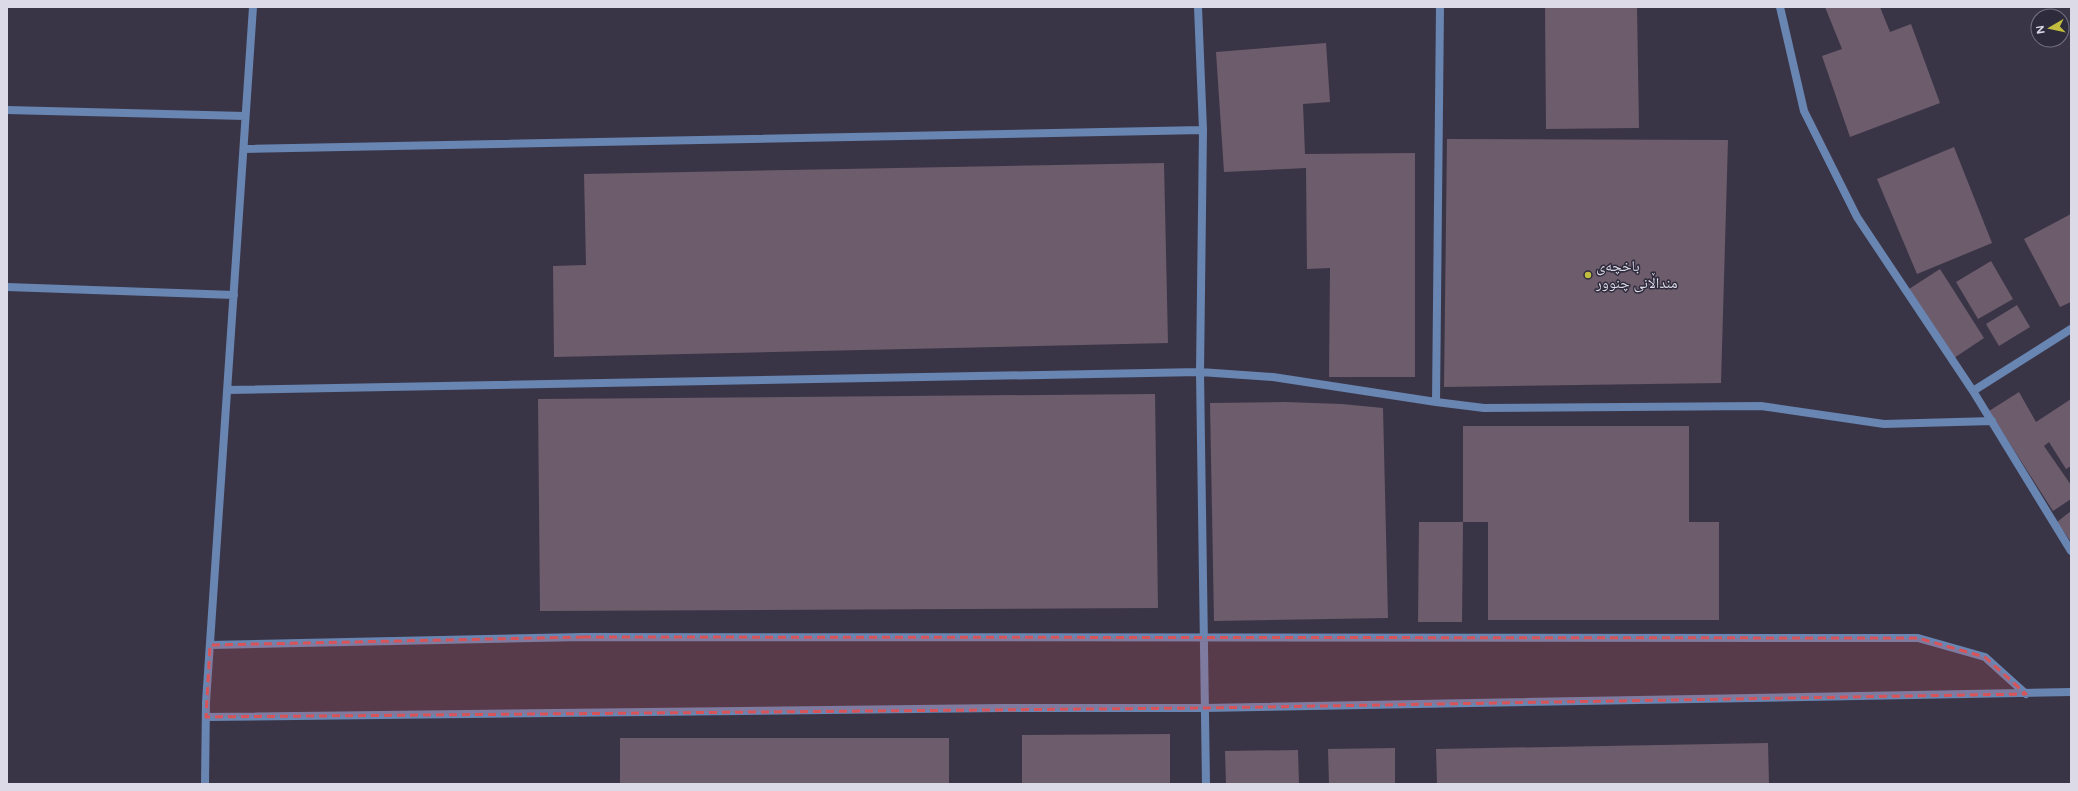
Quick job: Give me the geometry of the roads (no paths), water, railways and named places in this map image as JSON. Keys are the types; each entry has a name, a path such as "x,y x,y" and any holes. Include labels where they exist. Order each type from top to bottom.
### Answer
{"street":[{"path":"205,784 206,717 210,645 244,149 244,116 253,7"},
{"path":"1198,7 1203,130 1200,372 1206,784"},
{"path":"1436,402 1440,7"},
{"path":"1780,7 1804,112 1857,217 1973,391 2071,551"},
{"path":"7,110 244,116"},
{"path":"244,149 1203,130"},
{"path":"7,287 234,295"},
{"path":"1973,391 2071,329"},
{"path":"227,390 1200,372 1273,378 1484,408 1761,406 1884,424 1992,421"},
{"path":"210,645 584,637 1204,636 1918,638 1985,657 2026,694"},
{"path":"206,717 1002,708 1205,708 2026,694 2069,691"}],"place":[{"name":"باخچەی منداڵانی چنوور","path":"1588,275"}]}
